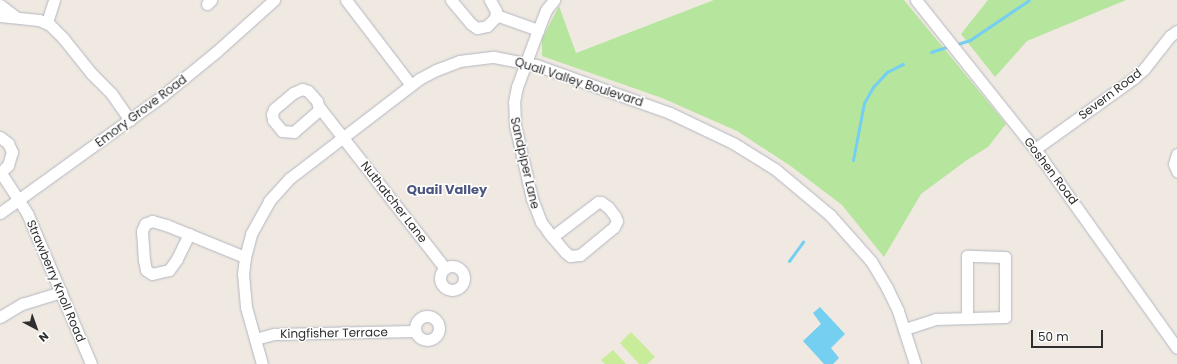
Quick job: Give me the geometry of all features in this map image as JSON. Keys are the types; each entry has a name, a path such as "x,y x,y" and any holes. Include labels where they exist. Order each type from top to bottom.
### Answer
{"street":[{"path":"47,22 54,0"},
{"name":"Emory Grove Road","path":"0,213 130,120 190,74 274,0"},
{"path":"346,0 411,84"},
{"path":"451,0 471,24 477,28 491,23 496,15 496,11 490,0"},
{"name":"Sandpiper Lane","path":"552,237 598,202 606,205 616,218 614,227 577,256 568,256 552,237 541,222 533,204 514,117 515,97 546,10 554,0"},
{"name":"Goshen Road","path":"916,0 1035,149 1177,348"},
{"path":"0,5 16,17"},
{"path":"496,15 538,30"},
{"path":"0,16 47,22 59,32 87,69 111,93 130,120"},
{"name":"Severn Road","path":"1035,149 1134,78 1170,36 1177,31"},
{"name":"Quail Valley Boulevard","path":"262,364 244,290 245,257 255,225 275,194 290,178 411,84 436,70 463,60 494,57 527,63 626,96 689,121 733,143 774,169 816,202 855,241 881,277 906,330 914,364"},
{"name":"Nuthatcher Lane","path":"319,107 445,268"},
{"path":"0,137 8,143 12,151 8,165 0,173"},
{"path":"1177,154 1174,164 1177,171"},
{"name":"Strawberry Knoll Road","path":"0,173 20,199 91,364"},
{"path":"189,234 180,255 169,270 152,274 146,270 141,234 145,224 156,221 189,234 245,257"},
{"path":"906,330 935,319 1005,317 1005,257 967,256 967,317"},
{"path":"0,317 22,304 61,292"},
{"name":"Kingfisher Terrace","path":"255,339 274,334 414,331"}],"green space":[{"path":"714,0 904,0 1006,124 988,147 967,160 921,194 884,257 842,205 792,167 737,131 662,98 542,56 542,39 559,6 576,53"},
{"path":"988,0 1126,0 1027,41 995,77 961,34"},
{"path":"631,332 655,357 647,364 639,364 620,343"},
{"path":"613,350 626,364 605,364 601,360"}],"water":[{"path":"820,307 845,334 831,348 839,358 833,364 824,364 803,341 821,324 813,313"}],"waterway":[{"path":"954,45 970,40 1029,0"},
{"path":"931,52 949,46"},
{"path":"853,160 864,103 873,87 887,72 903,64"},
{"path":"789,261 803,242"}],"district":[{"name":"Quail Valley","path":"447,190"}]}
